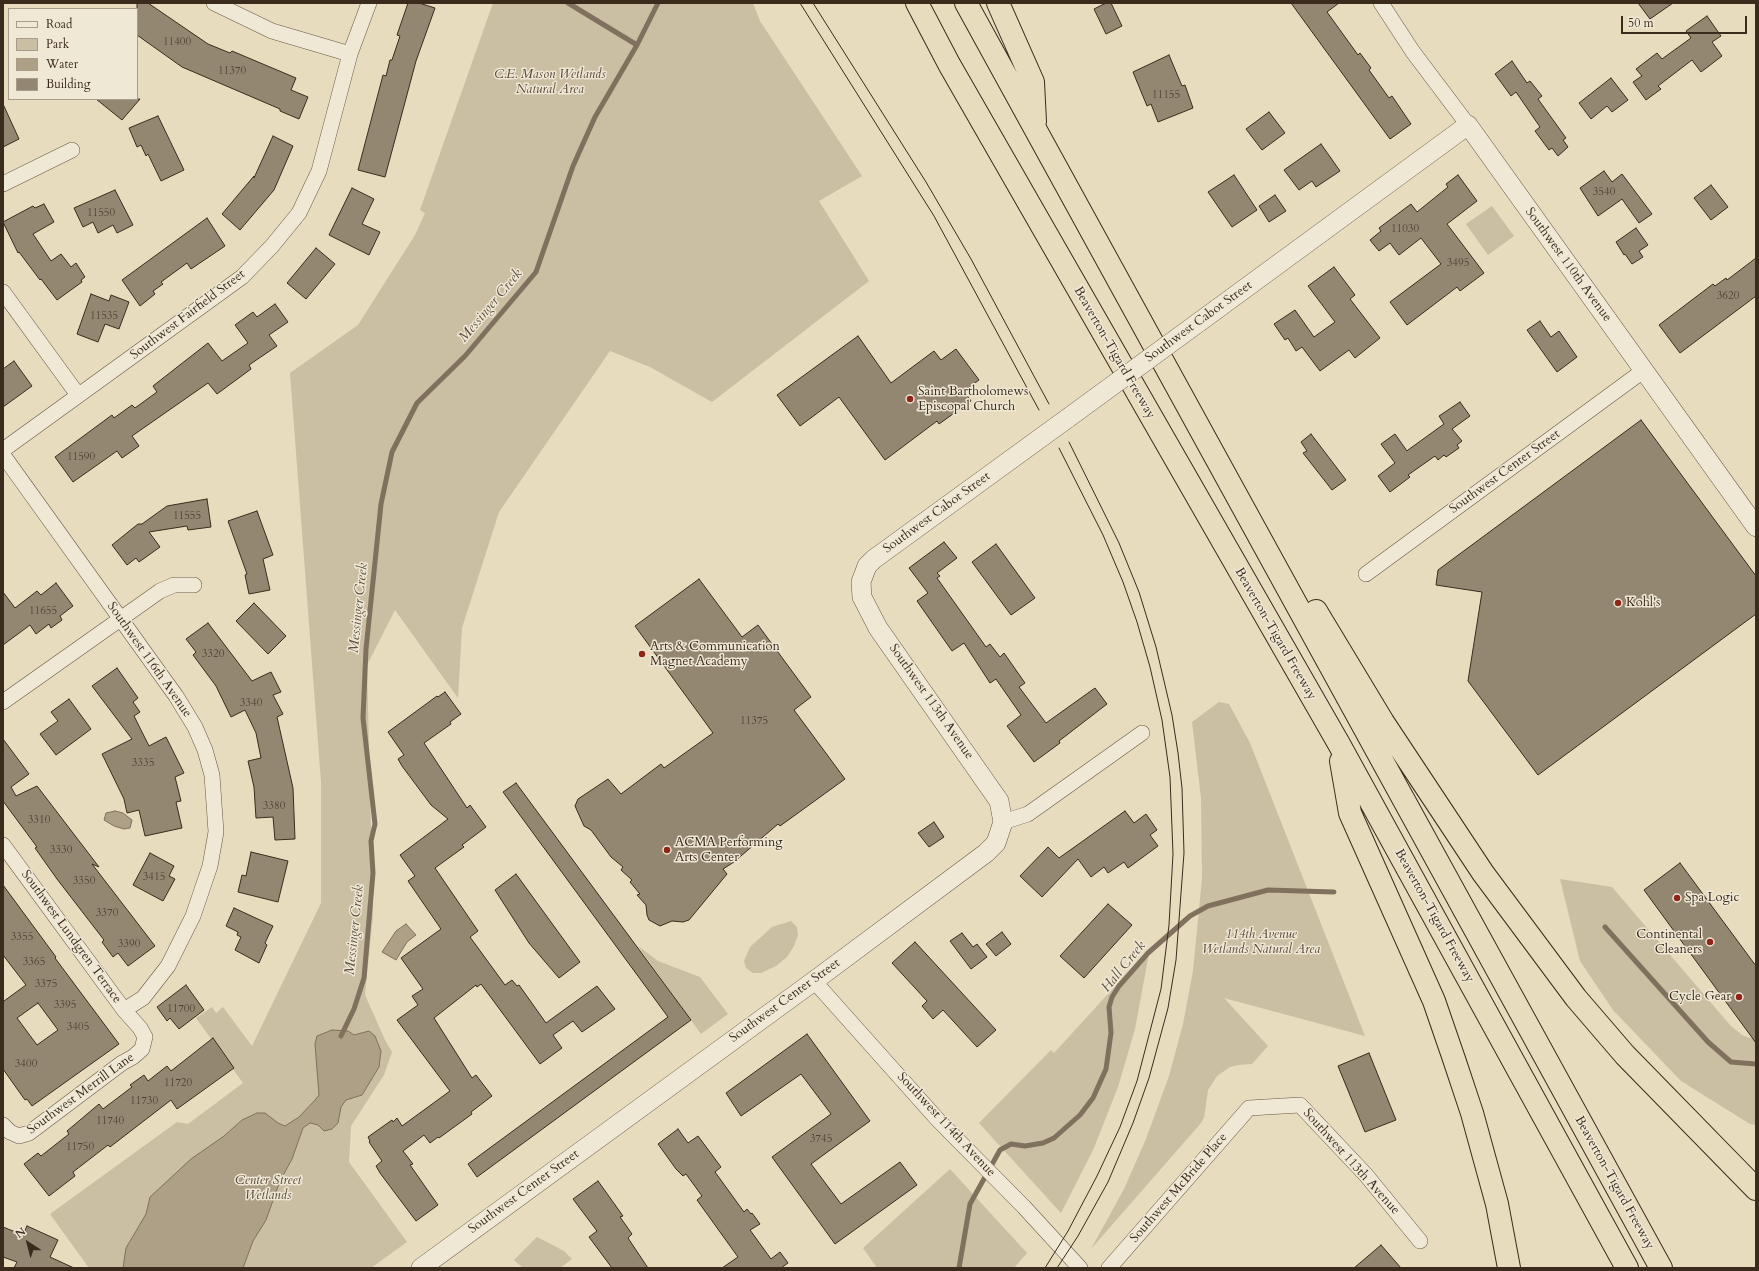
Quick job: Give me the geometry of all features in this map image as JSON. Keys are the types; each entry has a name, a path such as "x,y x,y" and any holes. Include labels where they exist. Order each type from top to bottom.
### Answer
{"highway":[{"path":"902,3 949,64"},
{"name":"Beaverton-Tigard Freeway","path":"917,3 949,64 1339,744 1628,1268"},
{"name":"Beaverton-Tigard Freeway","path":"966,3 1036,127 1261,541 1661,1268"},
{"path":"998,3 1033,82 1036,127"},
{"path":"1261,541 1293,574 1383,722 1512,915 1576,998 1625,1055 1756,1189"},
{"path":"1339,744 1350,813 1434,1001 1468,1099 1497,1204 1509,1268"},
{"path":"1724,1156 1756,1167"}],"street":[{"path":"214,3 272,31 350,54"},
{"name":"Southwest Fairfield Street","path":"3,450 242,277 276,241 298,213 320,171 350,54 369,3"},
{"name":"Southwest 110th Avenue","path":"1382,3 1413,52 1468,125 1756,527"},
{"name":"Southwest Cabot Street","path":"861,582 865,570 874,559 1468,125"},
{"path":"3,184 72,150"},
{"path":"3,292 78,395"},
{"name":"Southwest Center Street","path":"1366,574 1643,370"},
{"name":"Southwest 116th Avenue","path":"3,455 176,696 195,727 205,750 212,775 216,832 210,866 193,916 168,966 143,998 124,1010"},
{"name":"Southwest 113th Avenue","path":"861,582 862,597 878,628 999,801 1003,822"},
{"path":"3,702 120,617 165,587 194,585"},
{"path":"1003,822 1028,814 1142,733"},
{"name":"Southwest Center Street","path":"421,1268 814,981 986,853 996,843 1003,822"},
{"name":"Southwest Lundgren Terrace","path":"3,845 124,1010"},
{"name":"Southwest 114th Avenue","path":"814,981 938,1120 1006,1189 1080,1268"},
{"name":"Southwest Merrill Lane","path":"3,1125 10,1132 19,1136 29,1133 116,1067 133,1057 142,1048 145,1037 140,1028 124,1010"},
{"name":"Southwest 113th Avenue","path":"1249,1108 1300,1105 1366,1175 1420,1240"},
{"name":"Southwest McBride Place","path":"1109,1268 1249,1108"}],"green space":[{"path":"493,3 753,3 760,21 862,176 819,201 869,281 712,402 650,367 610,351 499,512 462,628 458,698 395,610 367,665 373,915 365,995 392,1052 384,1075 351,1126 349,1162 407,1242 371,1268 89,1268 50,1214 177,1122 188,1124 243,1083 196,1018 212,1007 216,1013 223,1007 252,1046 321,903 321,782 290,373 358,325 415,235 425,213 420,210"},
{"path":"1492,206 1514,236 1488,255 1466,224"},
{"name":"114th Avenue Wetlands Natural Area","path":"1219,702 1229,704 1250,743 1365,1036 1224,998 1268,1046 1252,1064 1230,1067 1217,1076 1208,1090 1204,1118 1201,1123 1091,1249 1124,1189 1146,1139 1169,1076 1183,1024 1193,971 1202,878 1201,798 1192,722"},
{"path":"1560,879 1612,887 1730,1025 1742,1035 1756,1040 1756,1125 1750,1124 1681,1081 1613,1010 1580,961"},
{"path":"791,921 797,927 798,935 794,946 787,957 776,966 761,973 753,973 746,968 744,961 750,947 772,927"},
{"path":"638,946 658,961 700,977 728,1014 701,1034"},
{"path":"1150,948 1135,1029 1118,1087 1094,1148 1061,1213 979,1123 1051,1050 1054,1053"},
{"path":"950,1169 1027,1253 1014,1268 877,1268 863,1248"},
{"path":"537,1237 564,1251 572,1259 560,1268 523,1268 514,1260"}],"water":[{"path":"115,811 123,813 132,820 130,828 124,829 114,826 104,820 106,813"},
{"path":"406,924 416,935 407,942 396,960 382,952 396,931"},
{"path":"332,1030 348,1031 354,1035 369,1031 375,1036 381,1051 379,1067 362,1095 346,1100 341,1107 338,1123 332,1129 324,1131 318,1125 310,1123 303,1128 292,1159 280,1181 266,1220 253,1241 243,1268 123,1268 126,1248 146,1214 150,1197 191,1159 224,1136 242,1120 257,1113 265,1113 278,1123 285,1126 299,1117 315,1100 319,1095 315,1044 317,1036"}],"building":[{"path":"137,3 148,3 208,44 230,53 232,51 296,78 291,90 308,97 299,119 280,111 280,109 182,67 138,36"},
{"path":"408,3 419,3 435,8 416,61 385,177 358,170 383,75 386,76 390,60 392,60 400,36 397,35"},
{"path":"1106,3 1111,3 1122,26 1106,34 1094,9"},
{"path":"1291,3 1339,3 1327,12 1358,55 1360,53 1371,68 1369,70 1389,98 1392,96 1411,124 1390,139"},
{"path":"1638,3 1673,3 1650,19"},
{"path":"1707,16 1721,36 1712,42 1722,56 1701,72 1692,60 1658,86 1661,89 1646,100 1633,82 1642,76 1636,69 1657,53 1662,59 1691,38 1686,31"},
{"path":"1169,55 1182,86 1185,85 1193,108 1158,122 1151,104 1147,106 1133,72"},
{"path":"1512,61 1527,83 1530,81 1542,96 1538,99 1566,138 1563,140 1568,147 1558,156 1552,148 1549,150 1535,131 1540,127 1516,92 1511,96 1495,74"},
{"path":"1611,78 1628,100 1612,112 1607,106 1591,119 1579,103"},
{"path":"140,99 122,120 97,100"},
{"path":"3,104 19,139 3,147"},
{"path":"1269,112 1285,133 1262,150 1246,129"},
{"path":"158,116 184,170 161,181 148,154 146,156 141,145 137,147 129,128"},
{"path":"273,136 293,146 274,190 240,230 222,214 254,176 254,178"},
{"path":"1321,144 1340,171 1316,187 1312,181 1299,190 1284,170"},
{"path":"1604,171 1612,182 1622,174 1652,214 1639,223 1622,199 1598,216 1580,188"},
{"path":"1234,175 1257,210 1232,227 1208,192"},
{"path":"1458,175 1477,201 1447,224 1484,273 1460,291 1457,287 1407,325 1390,302 1441,264 1421,238 1399,255 1390,243 1379,251 1370,240 1381,231 1379,228 1411,204 1417,212 1448,187 1446,184"},
{"path":"1711,185 1728,207 1711,220 1694,198"},
{"path":"352,188 374,199 362,224 380,232 369,255 329,235"},
{"path":"115,190 133,225 117,233 113,225 98,233 93,222 83,227 74,208"},
{"path":"1275,195 1286,211 1269,222 1259,206"},
{"path":"44,204 54,222 33,234 51,261 61,254 71,267 76,263 85,277 81,280 82,282 57,300 19,252 18,253 3,222 33,206 35,208"},
{"path":"207,218 225,246 191,269 187,263 161,282 163,284 153,291 155,294 140,306 122,280"},
{"path":"1636,228 1648,245 1639,251 1643,257 1632,264 1616,242"},
{"path":"316,248 335,264 306,299 287,283"},
{"path":"1756,258 1756,296 1680,353 1659,325 1713,284 1715,286 1726,278 1727,280"},
{"path":"1334,267 1355,295 1350,299 1380,338 1355,358 1349,350 1320,371 1302,347 1296,351 1288,338 1285,340 1274,324 1295,310 1314,337 1335,322 1308,286"},
{"path":"91,294 109,301 111,295 129,302 119,329 105,324 98,342 77,334"},
{"path":"275,304 288,322 269,335 277,346 249,365 251,369 217,394 208,383 132,436 139,446 122,458 117,451 73,482 55,457 112,415 114,418 132,405 135,408 157,392 153,386 208,343 222,361 248,343 235,325 253,312 257,317"},
{"path":"1540,321 1551,337 1559,331 1577,357 1557,372 1527,330"},
{"name":"Saint Bartholomews Episcopal Church","path":"858,336 891,383 934,351 941,360 956,349 979,380 964,391 971,401 939,424 937,421 885,460 839,397 800,426 777,395"},
{"path":"14,361 32,386 3,407 3,369"},
{"path":"1460,402 1470,416 1452,429 1462,441 1457,445 1459,448 1446,457 1444,455 1438,460 1435,456 1408,475 1410,477 1390,492 1378,476 1395,463 1381,444 1395,434 1407,451 1444,424 1439,416"},
{"name":"Kohl's","path":"1641,420 1756,576 1756,614 1538,775 1468,681 1482,592 1436,585 1438,570"},
{"path":"1311,434 1346,480 1332,490 1303,453 1307,451 1301,442"},
{"path":"207,499 211,527 188,530 187,526 149,532 160,547 139,562 136,558 127,565 112,545 138,524 142,524 167,506"},
{"path":"257,511 273,555 263,559 270,590 249,594 245,575 247,574 228,521"},
{"path":"944,542 957,558 937,573 940,576 937,578 986,647 990,644 1000,657 1004,653 1025,683 1019,687 1046,723 1095,688 1107,704 1059,741 1060,743 1034,762 1007,726 1021,715 996,679 990,683 964,643 952,651 917,601 928,593 909,568"},
{"path":"996,544 1035,598 1011,615 972,562"},
{"name":"Arts & Communication Magnet Academy","path":"699,579 742,637 758,625 811,697 794,710 845,779 780,826 778,824 734,862 723,869 727,874 689,920 683,922 672,921 660,926 649,920 646,905 637,895 640,894 630,882 632,880 621,870 623,867 611,857 591,830 584,826 575,806 578,799 608,779 621,794 661,764 664,768 713,733 635,626"},
{"path":"56,583 73,606 60,616 62,620 51,628 49,624 36,634 30,625 3,645 3,592 15,608 37,591 41,595"},
{"path":"254,603 286,636 268,654 236,621"},
{"path":"208,623 252,681 271,672 281,692 273,695 283,714 277,717 293,788 295,839 275,840 273,817 256,818 254,787 248,761 261,758 256,733 245,710 231,717 216,686 193,655 196,652 186,639"},
{"path":"117,668 138,698 133,702 140,712 134,716 149,746 166,737 184,773 175,777 181,801 176,802 182,828 145,836 139,810 127,813 124,799 102,754 132,739 92,686"},
{"path":"445,692 461,714 450,722 451,724 424,743 467,808 470,805 486,827 462,845 464,847 435,868 478,931 470,937 505,985 512,980 517,986 519,985 546,1023 597,986 615,1009 582,1032 573,1021 553,1035 562,1048 540,1064 481,984 477,987 476,985 434,1018 472,1078 476,1075 492,1096 471,1112 472,1114 439,1138 438,1137 430,1143 424,1135 403,1151 413,1164 410,1165 438,1205 416,1221 376,1166 382,1161 369,1142 368,1137 397,1118 402,1126 450,1091 397,1020 418,1005 412,996 423,989 401,958 441,929 408,881 415,876 400,855 448,819 431,805 402,766 398,759 404,755 388,732 437,696 438,697"},
{"path":"69,699 91,729 56,755 40,734 58,721 51,712"},
{"path":"3,739 29,774 11,787 16,796 37,786 99,867 92,864 155,946 128,966 118,953 113,957 102,942 104,940 57,879 35,848 37,847 3,801"},
{"path":"516,783 691,1020 477,1177 468,1164 668,1017 503,792"},
{"path":"1125,811 1134,823 1146,814 1157,830 1150,835 1158,846 1128,868 1124,862 1108,873 1104,867 1091,877 1078,859 1042,897 1020,876 1048,847 1059,858"},
{"path":"934,822 944,837 929,847 918,833"},
{"path":"251,852 288,861 278,902 238,892 242,875 246,876"},
{"path":"150,853 174,866 169,876 175,879 163,901 133,885"},
{"path":"1680,863 1756,966 1756,1043 1644,890"},
{"path":"516,874 580,962 559,978 529,943 495,890"},
{"path":"3,885 119,1044 32,1106 27,1099 25,1100 3,1069 3,1000 4,1001 26,985 3,955","holes":["38,1003 58,1030 37,1045 17,1018"]},
{"path":"1108,904 1132,925 1084,978 1060,956"},
{"path":"234,908 273,926 265,943 267,945 259,963 235,950 241,937 237,935 238,932 226,926"},
{"path":"1002,932 1011,944 996,956 986,944"},
{"path":"962,933 973,947 977,944 987,957 971,969 950,941"},
{"path":"915,942 996,1030 977,1047 943,1010 933,1019 922,1006 927,1001 892,963"},
{"path":"186,985 204,1010 179,1029 170,1018 167,1021 157,1007"},
{"path":"807,1034 870,1121 811,1164 841,1204 900,1162 917,1185 835,1244 772,1157 831,1114 801,1074 741,1116 726,1093"},
{"path":"213,1038 234,1068 177,1109 171,1100 110,1147 108,1145 73,1172 75,1176 49,1196 24,1164 38,1153 41,1156 69,1134 67,1131 99,1104 103,1109 132,1087 130,1085 144,1075 148,1081 167,1066 171,1071"},
{"path":"1369,1053 1396,1120 1365,1132 1338,1066"},
{"path":"678,1129 688,1143 698,1136 721,1167 715,1172 744,1212 747,1209 760,1224 750,1230 771,1259 780,1252 788,1263 781,1268 722,1268 738,1257 697,1200 702,1196 686,1174 683,1176 676,1169 658,1144"},
{"path":"598,1181 623,1216 620,1217 632,1234 628,1238 648,1268 612,1268 589,1237 597,1231 573,1199"},
{"path":"27,1226 58,1240 50,1257 74,1268 14,1268 17,1262 3,1257 3,1227 23,1235"},
{"path":"1381,1245 1401,1268 1354,1268 1374,1251"}],"waterway":[{"path":"568,3 637,45"},
{"name":"Messinger Creek","path":"341,1036 354,1009 364,978 373,873 371,841 375,824 363,718 366,649 381,504 392,452 417,403 465,356 536,272 573,166 595,117 637,45 658,3"},
{"name":"Hall Creek","path":"959,1268 970,1204 1000,1150 1011,1144 1025,1146 1043,1143 1054,1138 1080,1115 1093,1098 1106,1069 1111,1033 1109,1007 1112,997 1119,986 1148,953 1190,916 1208,906 1268,890 1334,892"},
{"name":"Hall Creek","path":"1605,927 1708,1042 1731,1062 1756,1064"}],"tram line":[{"path":"800,3 934,216 1039,410"},
{"path":"813,3 926,182 971,259 1049,404"},
{"path":"1057,1268 1078,1236 1108,1182 1133,1123 1149,1078 1168,1008 1176,960 1184,853 1182,788 1178,753 1172,715 1156,647 1139,592 1119,543 1069,442"},
{"path":"1045,1268 1068,1231 1097,1176 1120,1127 1137,1081 1161,989 1169,925 1173,854 1170,777 1162,720 1150,667 1137,622 1123,582 1103,535 1059,448"}],"place":[{"name":"Saint Bartholomews Episcopal Church","path":"910,399"},
{"name":"Kohl's","path":"1618,603"},
{"name":"Arts & Communication Magnet Academy","path":"642,654"},
{"name":"ACMA Performing Arts Center","path":"667,850"},
{"name":"Spa Logic","path":"1677,898"},
{"name":"Continental Cleaners","path":"1710,942"},
{"name":"Cycle Gear","path":"1739,997"}],"park label":[{"name":"C.E. Mason Wetlands Natural Area","path":"550,82"},
{"name":"Center Street Wetlands","path":"268,1188"}]}
